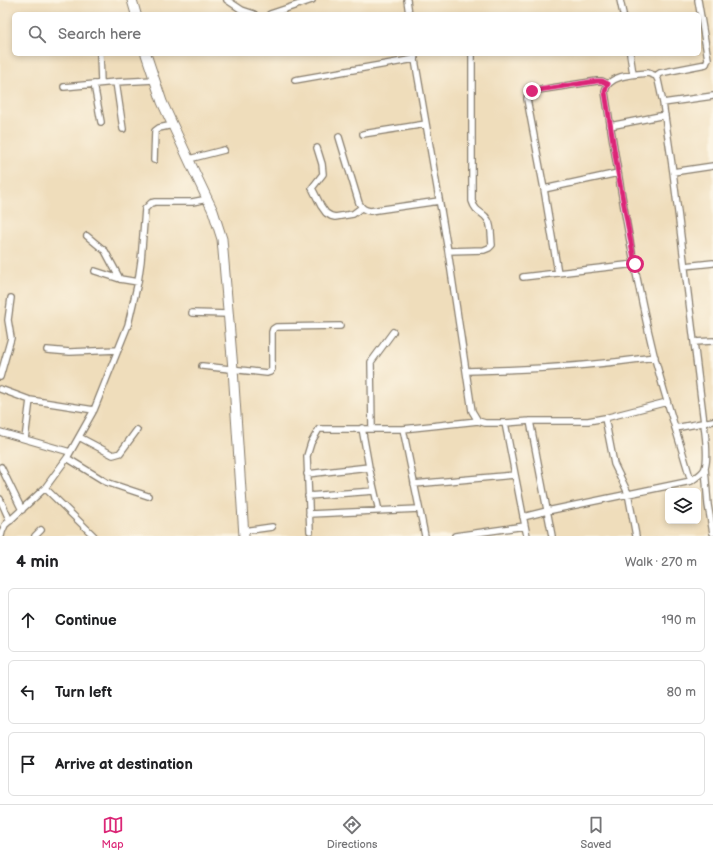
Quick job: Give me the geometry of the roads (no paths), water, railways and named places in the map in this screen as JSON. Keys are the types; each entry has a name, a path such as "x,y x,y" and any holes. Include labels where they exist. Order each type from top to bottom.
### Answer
{"main road":[{"path":"135,1 136,12"},
{"path":"147,56 154,80 188,159 208,199 222,238 233,369 243,534"}],"street":[{"path":"227,0 242,10 248,12"},
{"path":"276,12 312,0"},
{"path":"407,0 409,12"},
{"path":"620,0 623,12"},
{"path":"698,0 700,12"},
{"path":"656,76 660,73 706,64 708,59 701,18"},
{"path":"100,56 101,83"},
{"path":"448,251 484,250 492,245 490,223 488,219 477,211 472,201 472,56"},
{"path":"630,56 633,74"},
{"path":"294,80 414,57 448,251 472,411 478,421"},
{"path":"691,481 655,357 635,264 605,92 608,84 617,78 633,74 648,73 656,76 663,103 704,423 706,457 705,468 711,505 713,533"},
{"path":"64,87 154,80"},
{"path":"558,273 527,99 528,94 532,91 597,81 602,81 608,84"},
{"path":"116,82 123,129"},
{"path":"94,84 101,122"},
{"path":"663,103 713,96"},
{"path":"610,126 665,115"},
{"path":"363,134 426,124"},
{"path":"154,160 155,132 159,128 173,125"},
{"path":"339,137 359,203 365,210 370,211 439,202"},
{"path":"317,148 322,164 322,174 312,188 326,212 335,217 354,214 362,208"},
{"path":"188,159 224,150"},
{"path":"673,172 713,166"},
{"path":"544,189 618,173"},
{"path":"1,536 3,528 45,488 68,455 94,410 128,325 138,282 145,209 148,205 155,202 192,202 208,199"},
{"path":"88,236 105,251 120,279"},
{"path":"685,266 713,263"},
{"path":"523,276 635,264"},
{"path":"95,271 120,279 138,282"},
{"path":"0,377 11,338 8,320 11,298"},
{"path":"192,313 228,314"},
{"path":"202,366 267,373 272,369 272,332 276,327 340,326"},
{"path":"372,429 371,362 394,332"},
{"path":"694,342 713,340"},
{"path":"47,350 64,352 118,350"},
{"path":"467,371 525,370 655,357"},
{"path":"0,389 30,400 94,410"},
{"path":"25,439 30,400"},
{"path":"310,531 307,474 308,452 319,429 403,429 478,421 485,423 530,421 579,422 605,418 667,402"},
{"path":"605,418 614,464 628,494 636,536"},
{"path":"530,421 552,536"},
{"path":"675,428 713,421"},
{"path":"505,423 527,536"},
{"path":"362,428 379,511"},
{"path":"403,429 424,536"},
{"path":"79,437 113,455 117,455 137,430"},
{"path":"0,432 25,439 68,455 106,482 148,496"},
{"path":"0,467 22,510"},
{"path":"307,474 369,467"},
{"path":"523,517 691,481 701,474 705,468"},
{"path":"414,484 515,475"},
{"path":"45,488 94,536"},
{"path":"308,496 374,491"},
{"path":"0,499 10,521"},
{"path":"309,514 419,509"},
{"path":"455,536 525,526"},
{"path":"243,534 272,527"},
{"path":"35,536 41,530"}]}
